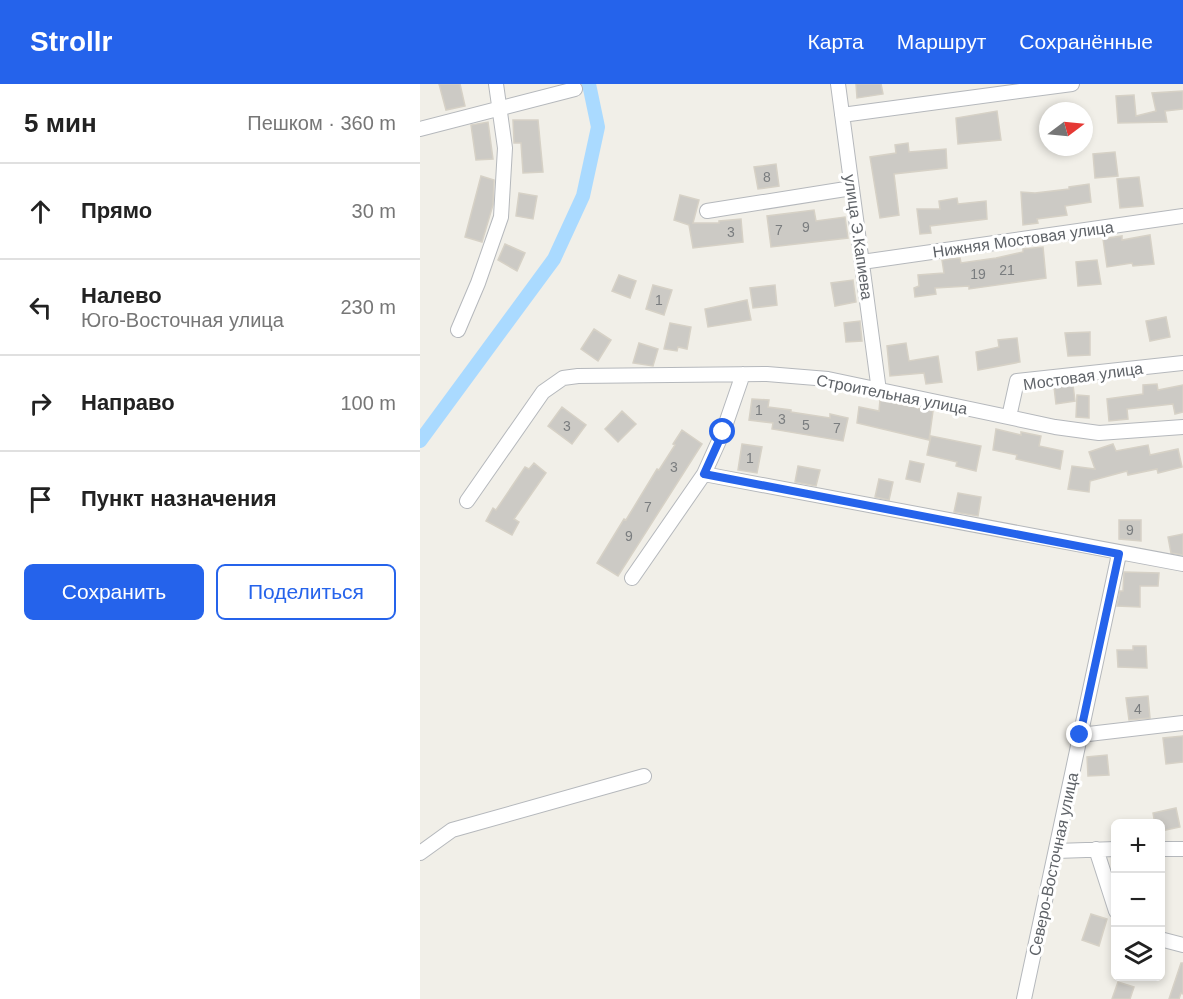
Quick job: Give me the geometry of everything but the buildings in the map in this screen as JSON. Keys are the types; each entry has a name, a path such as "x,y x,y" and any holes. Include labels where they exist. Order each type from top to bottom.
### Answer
{"street":[{"path":"458,330 501,217 505,148 496,84"},
{"name":"улица Э.Капиева","path":"838,84 879,390"},
{"path":"842,115 1072,84"},
{"path":"420,129 575,89"},
{"path":"707,211 852,188"},
{"name":"Нижняя Мостовая улица","path":"862,262 1183,216"},
{"name":"Мостовая улица","path":"1009,417 1017,381 1183,363"},
{"path":"632,578 704,474 723,432 743,374"},
{"name":"Строительная улица","path":"467,501 543,392 563,378 578,376 743,374 828,379 1054,428 1099,433 1172,429 1183,426"},
{"path":"704,474 1119,554 1183,564"},
{"name":"Северо-Восточная улица","path":"1024,999 1119,554"},
{"path":"1080,735 1183,723"},
{"path":"420,853 452,830 644,776"},
{"path":"1096,849 1111,896"},
{"path":"1056,851 1111,849"},
{"path":"1165,849 1183,849"},
{"path":"1165,940 1183,945"}],"waterway":[{"path":"420,441 554,259 583,196 598,127 589,84"}],"route":[{"path":"723,432 704,474 1119,554 1080,735"}]}
